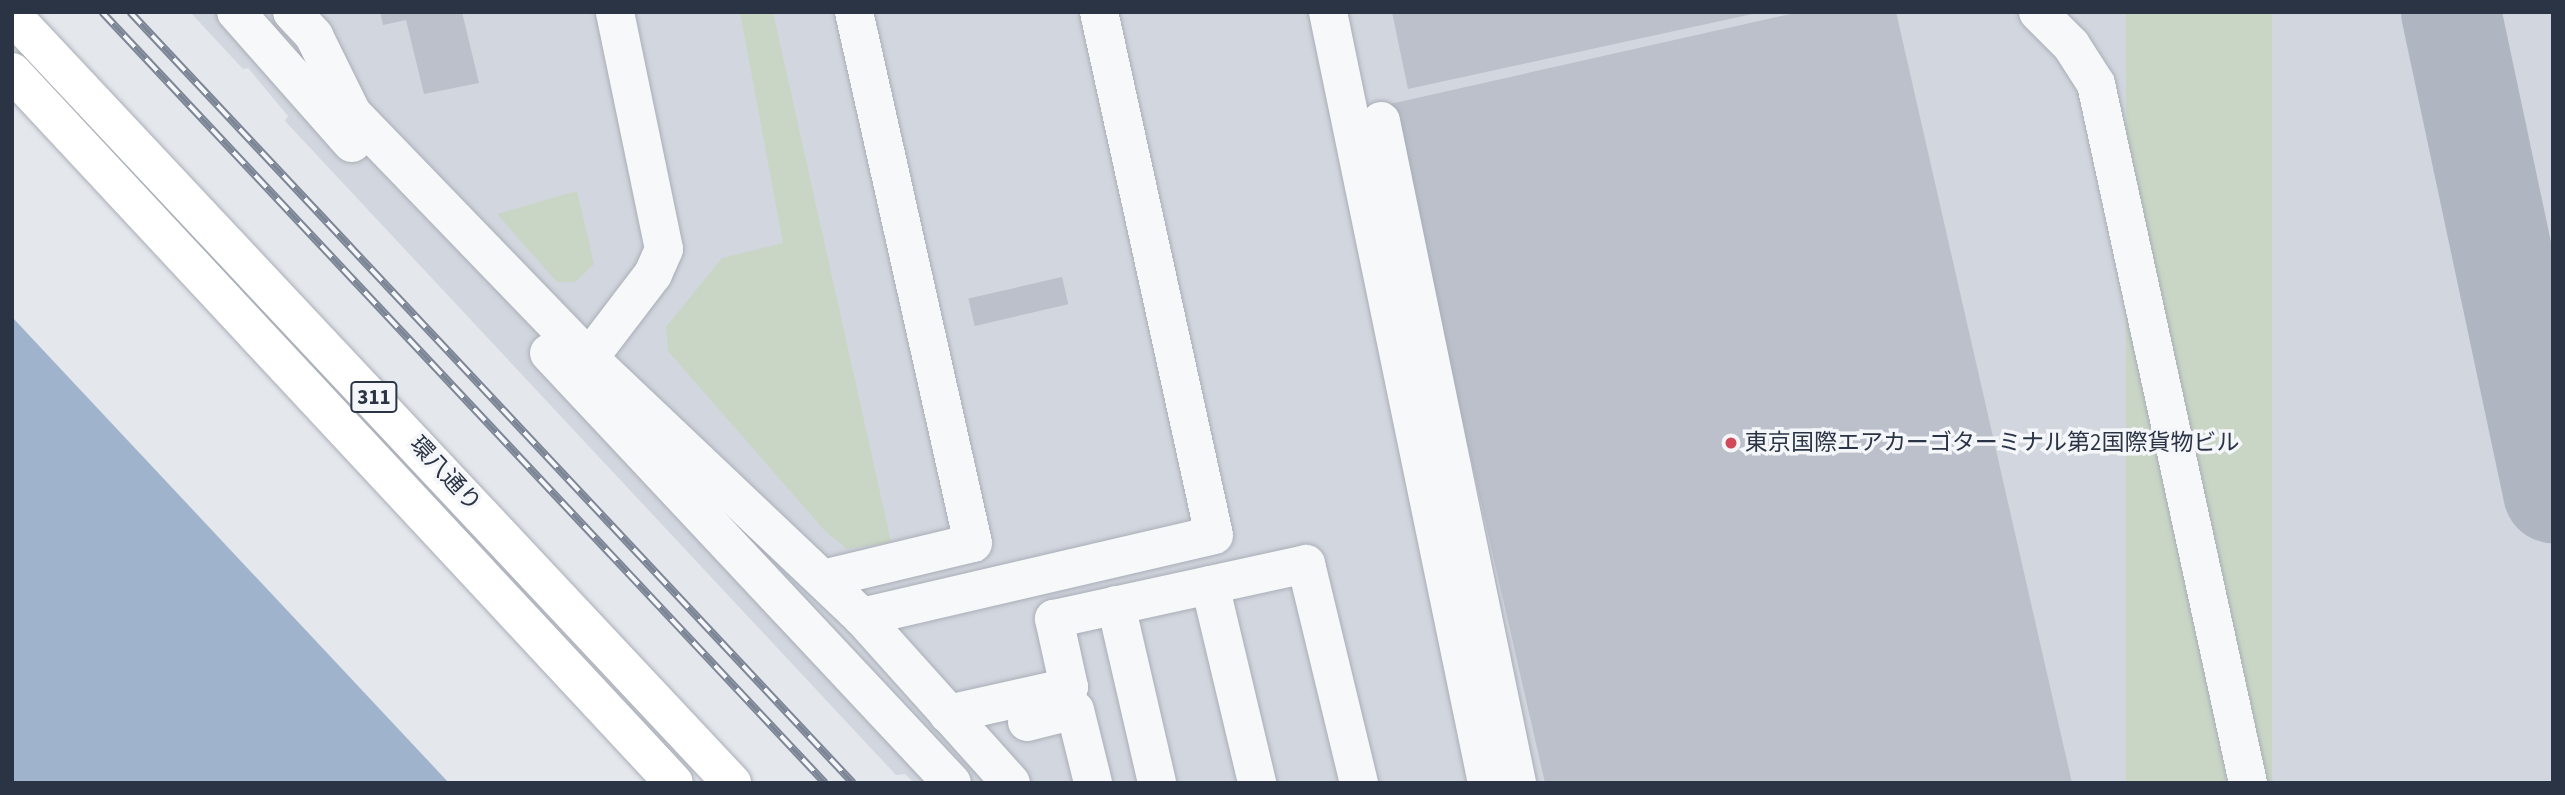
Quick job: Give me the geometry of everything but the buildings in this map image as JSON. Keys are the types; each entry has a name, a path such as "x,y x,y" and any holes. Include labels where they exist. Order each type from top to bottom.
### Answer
{"main road":[{"name":"環八通り","path":"12,15 732,783"},
{"name":"環八通り","path":"12,72 674,783"}],"lane":[{"path":"236,12 337,127 952,783"},
{"path":"292,12 314,36 352,113 589,358 862,617 1011,783"},
{"path":"589,358 653,274 664,249 615,12"},
{"path":"823,579 973,543 854,12"},
{"path":"862,617 1214,535 1099,12"},
{"path":"1328,12 1487,783"},
{"path":"2038,12 2071,46 2096,85 2248,783"},
{"path":"1381,121 1517,783"},
{"path":"959,725 1069,687 1054,619 1306,564 1359,783"},
{"path":"1210,585 1257,783"},
{"path":"1116,605 1157,783"},
{"path":"959,725 1075,710 1093,783"}],"shaded area":[{"path":"190,12 2553,12 2553,783 914,783 905,774 896,775 285,121 288,116 248,68 243,69"}],"green space":[{"path":"740,12 773,12 891,542 847,549 825,531 668,351 666,327 722,258 783,243"},
{"path":"2126,12 2272,12 2272,783 2126,783"},
{"path":"577,191 594,264 575,282 557,282 497,214"}],"water":[{"path":"12,317 449,783 12,783"}],"taxiway":[{"path":"2451,12 2553,493"}],"railway":[{"path":"102,12 825,783"},
{"path":"130,12 853,783"}],"place":[{"name":"東京国際エアカーゴターミナル第2国際貨物ビル","path":"1731,443"}]}
